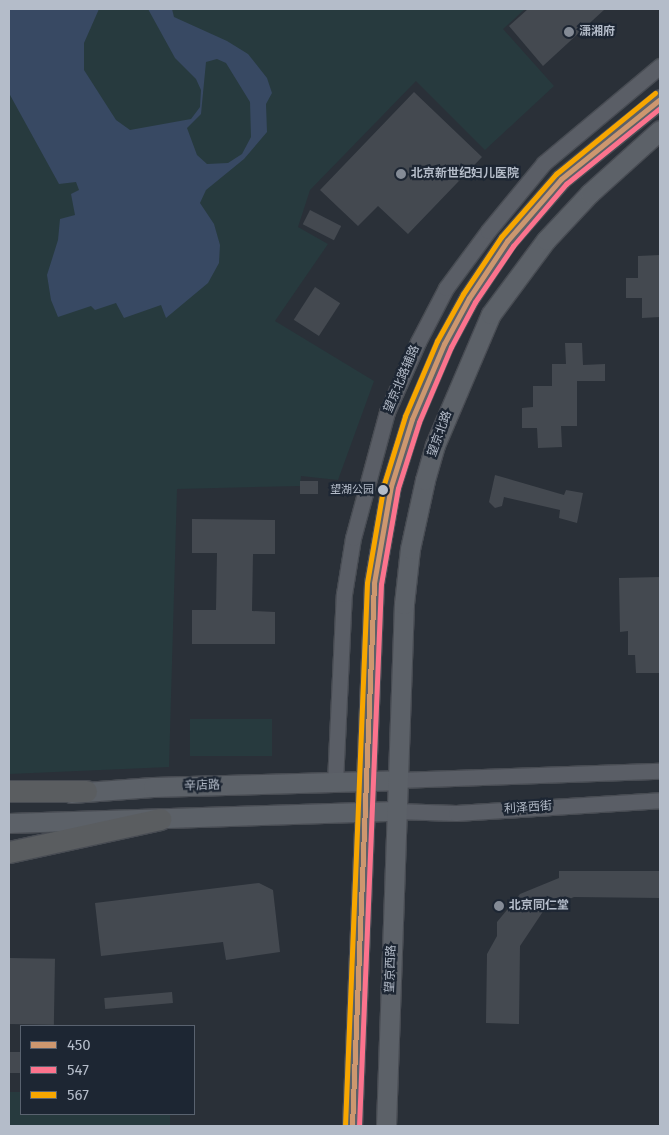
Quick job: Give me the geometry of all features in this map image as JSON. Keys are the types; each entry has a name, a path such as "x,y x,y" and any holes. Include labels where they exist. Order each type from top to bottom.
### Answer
{"highway":[{"path":"9,791 86,792"},
{"path":"9,852 160,819"}],"main road":[{"path":"352,1126 362,811 378,550 391,486 425,386 469,298 507,242 560,179 660,99"},
{"name":"望京北路","path":"395,811 404,594 410,549 435,445 460,382 491,314 546,240 590,193 660,130"},
{"name":"辛店路","path":"9,801 86,792 396,780"},
{"path":"9,824 395,811"},
{"name":"望京西路","path":"386,1126 395,811"}],"street":[{"name":"望京北路辅路","path":"335,782 344,594 353,538 387,412 418,342 446,288 488,230 544,163 660,66"},
{"path":"396,780 660,771"},
{"name":"利泽西街","path":"395,811 456,813 660,800"}],"green space":[{"name":"望湖公园","path":"9,9 525,9 503,29 554,86 485,150 416,81 310,190 298,227 328,244 275,321 374,381 338,480 301,476 300,486 177,489 169,767 9,774"},
{"path":"190,719 272,719 272,756 190,756"},
{"path":"9,1092 20,1092 20,1115 170,1115 170,1126 9,1126"}],"water":[{"path":"9,9 99,9 84,43 84,70 116,120 130,130 191,119 200,107 201,90 196,79 175,58 148,9 172,9 174,17 227,41 248,54 267,78 272,93 266,104 267,132 244,159 206,190 200,203 214,224 220,245 219,263 208,283 166,318 161,305 124,318 116,303 95,310 91,306 58,317 51,300 47,275 58,240 60,219 75,215 71,194 79,190 76,182 59,184 10,95","holes":["217,59 226,63 250,102 251,137 242,154 228,163 207,164 197,155 187,128 201,114 206,62"]}],"building":[{"path":"528,9 605,9 543,66 509,26"},
{"name":"北京新世纪妇儿医院","path":"414,92 482,157 408,234 378,206 358,226 320,190"},
{"path":"310,210 341,226 334,240 303,224"},
{"path":"660,255 660,317 642,318 642,298 626,298 626,278 638,278 638,256"},
{"path":"315,287 340,303 319,336 294,320"},
{"path":"565,343 582,343 583,365 605,364 605,381 577,381 577,426 561,426 562,447 538,448 537,428 522,428 522,408 533,407 533,386 552,386 552,364 566,364"},
{"path":"495,475 564,495 566,490 583,493 577,523 559,518 560,510 504,497 502,506 495,508 489,502"},
{"path":"300,481 318,481 318,494 300,494"},
{"path":"192,519 275,520 275,554 253,554 252,611 275,612 275,644 192,644 192,610 216,610 217,553 192,553"},
{"path":"660,577 660,673 636,673 635,655 628,655 628,631 620,632 619,578"},
{"path":"559,871 660,871 660,898 574,897 544,910 520,946 519,1024 486,1023 487,954 497,936 497,922 520,894 559,878"},
{"path":"259,883 273,890 280,952 226,960 223,942 101,956 95,903"},
{"path":"9,958 55,959 54,1025 9,1024"},
{"path":"172,992 173,1003 105,1009 104,998"},
{"path":"9,1052 20,1052 20,1073 9,1073"}],"transit line":[{"name":"567","path":"345,1126 367,583 384,484 405,416 437,341 463,294 501,237 556,174 655,93"},
{"name":"450","path":"352,1126 374,583 391,486 412,419 444,344 469,298 507,241 561,179 660,99"},
{"name":"547","path":"359,1126 381,584 398,488 419,422 451,347 475,302 513,246 566,184 660,108"}],"place":[{"name":"潇湘府","path":"569,32"},
{"name":"北京新世纪妇儿医院","path":"401,174"},
{"name":"望湖公园","path":"383,490"},
{"name":"北京同仁堂","path":"499,906"}]}
